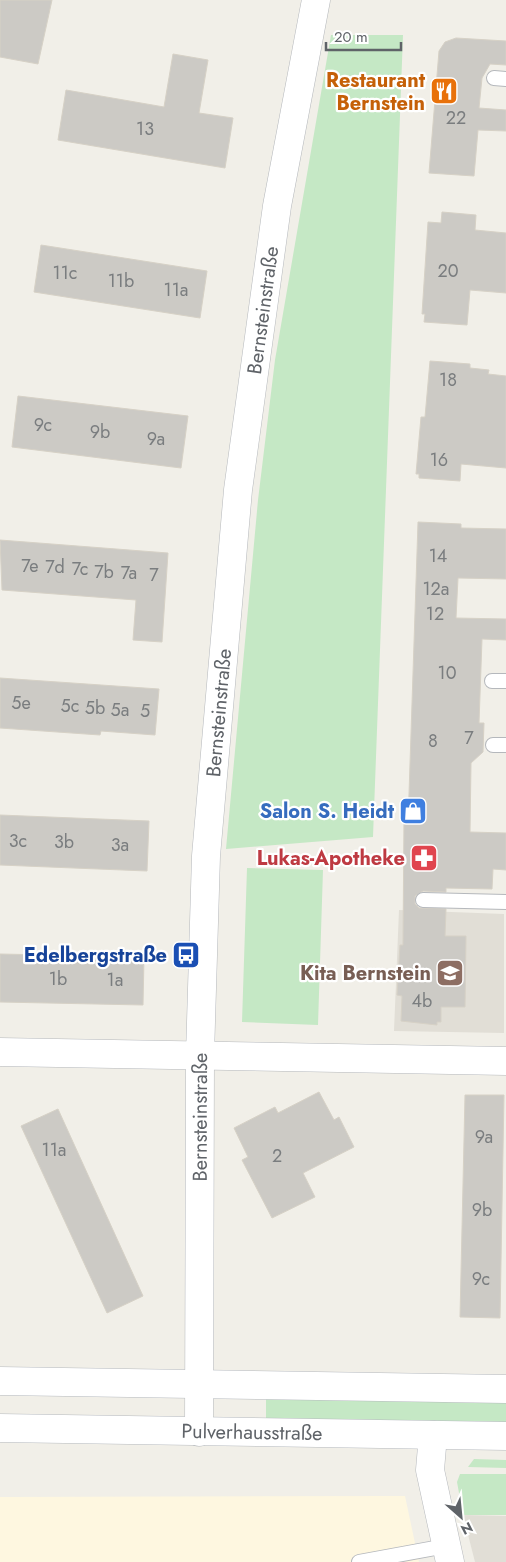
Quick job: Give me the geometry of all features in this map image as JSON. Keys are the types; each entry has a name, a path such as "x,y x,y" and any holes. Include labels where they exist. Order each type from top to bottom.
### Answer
{"street":[{"name":"Bernsteinstraße","path":"199,1432 200,1055 206,856 238,490 277,206 316,0"},
{"path":"0,1052 506,1060"},
{"path":"0,1381 506,1389"},
{"name":"Pulverhausstraße","path":"0,1428 506,1436"},
{"path":"433,1435 430,1470 448,1554"}],"lane":[{"path":"423,900 506,902"},
{"path":"359,1562 448,1554"}],"shaded area":[{"name":"Kita Bernstein","path":"399,910 504,914 504,1033 394,1031"},
{"path":"405,1496 419,1562 0,1562 0,1497"},
{"path":"463,1515 506,1516 506,1562 475,1562"}],"green space":[{"path":"331,35 403,35 373,837 226,849 258,500 275,360"},
{"path":"247,868 323,870 318,1025 242,1022"},
{"path":"266,1399 506,1403 506,1422 266,1419"},
{"path":"474,1459 506,1460 506,1468 468,1467"},
{"path":"460,1474 506,1474 506,1515 463,1515 457,1482"}],"building":[{"path":"0,0 52,0 38,64 0,57"},
{"path":"456,38 506,41 506,65 490,64 482,78 479,108 506,110 506,131 478,130 474,176 429,173 439,51 445,42"},
{"path":"173,54 208,60 199,113 233,118 225,168 58,140 66,90 164,107"},
{"path":"442,212 476,215 475,230 506,233 506,293 470,290 467,325 424,322 425,314 422,314 428,222 441,223"},
{"path":"41,245 207,271 200,318 34,292"},
{"path":"430,361 470,364 470,368 489,370 488,374 506,376 506,468 461,464 460,481 419,478 419,474 416,474 421,417 425,417"},
{"path":"18,396 188,416 181,468 12,447"},
{"path":"418,522 461,524 461,528 506,529 506,579 458,578 456,618 506,619 506,640 482,639 479,723 484,723 483,752 471,763 470,832 506,833 506,870 493,869 492,889 446,888 446,892 423,891 415,896 415,904 419,908 446,909 445,936 466,936 465,1007 441,1007 441,1022 437,1022 437,1025 401,1021 402,996 397,995 400,945 403,945 404,817 408,818"},
{"path":"0,540 168,553 162,642 133,640 136,600 2,590"},
{"path":"0,678 159,689 155,735 101,731 100,735 0,728"},
{"path":"0,815 149,821 147,871 0,865"},
{"path":"0,954 144,957 143,1005 0,1002"},
{"path":"319,1092 334,1120 339,1117 354,1147 303,1173 315,1197 272,1218 242,1160 248,1157 234,1128 275,1107 278,1113"},
{"path":"465,1095 504,1095 500,1318 460,1317"},
{"path":"58,1109 143,1296 107,1313 21,1126"}],"place":[{"name":"Restaurant Bernstein","path":"444,91"},
{"name":"Salon S. Heidt","path":"413,811"},
{"name":"Lukas-Apotheke","path":"424,858"},
{"name":"Edelbergstraße","path":"186,955"},
{"name":"Kita Bernstein","path":"450,973"}]}
